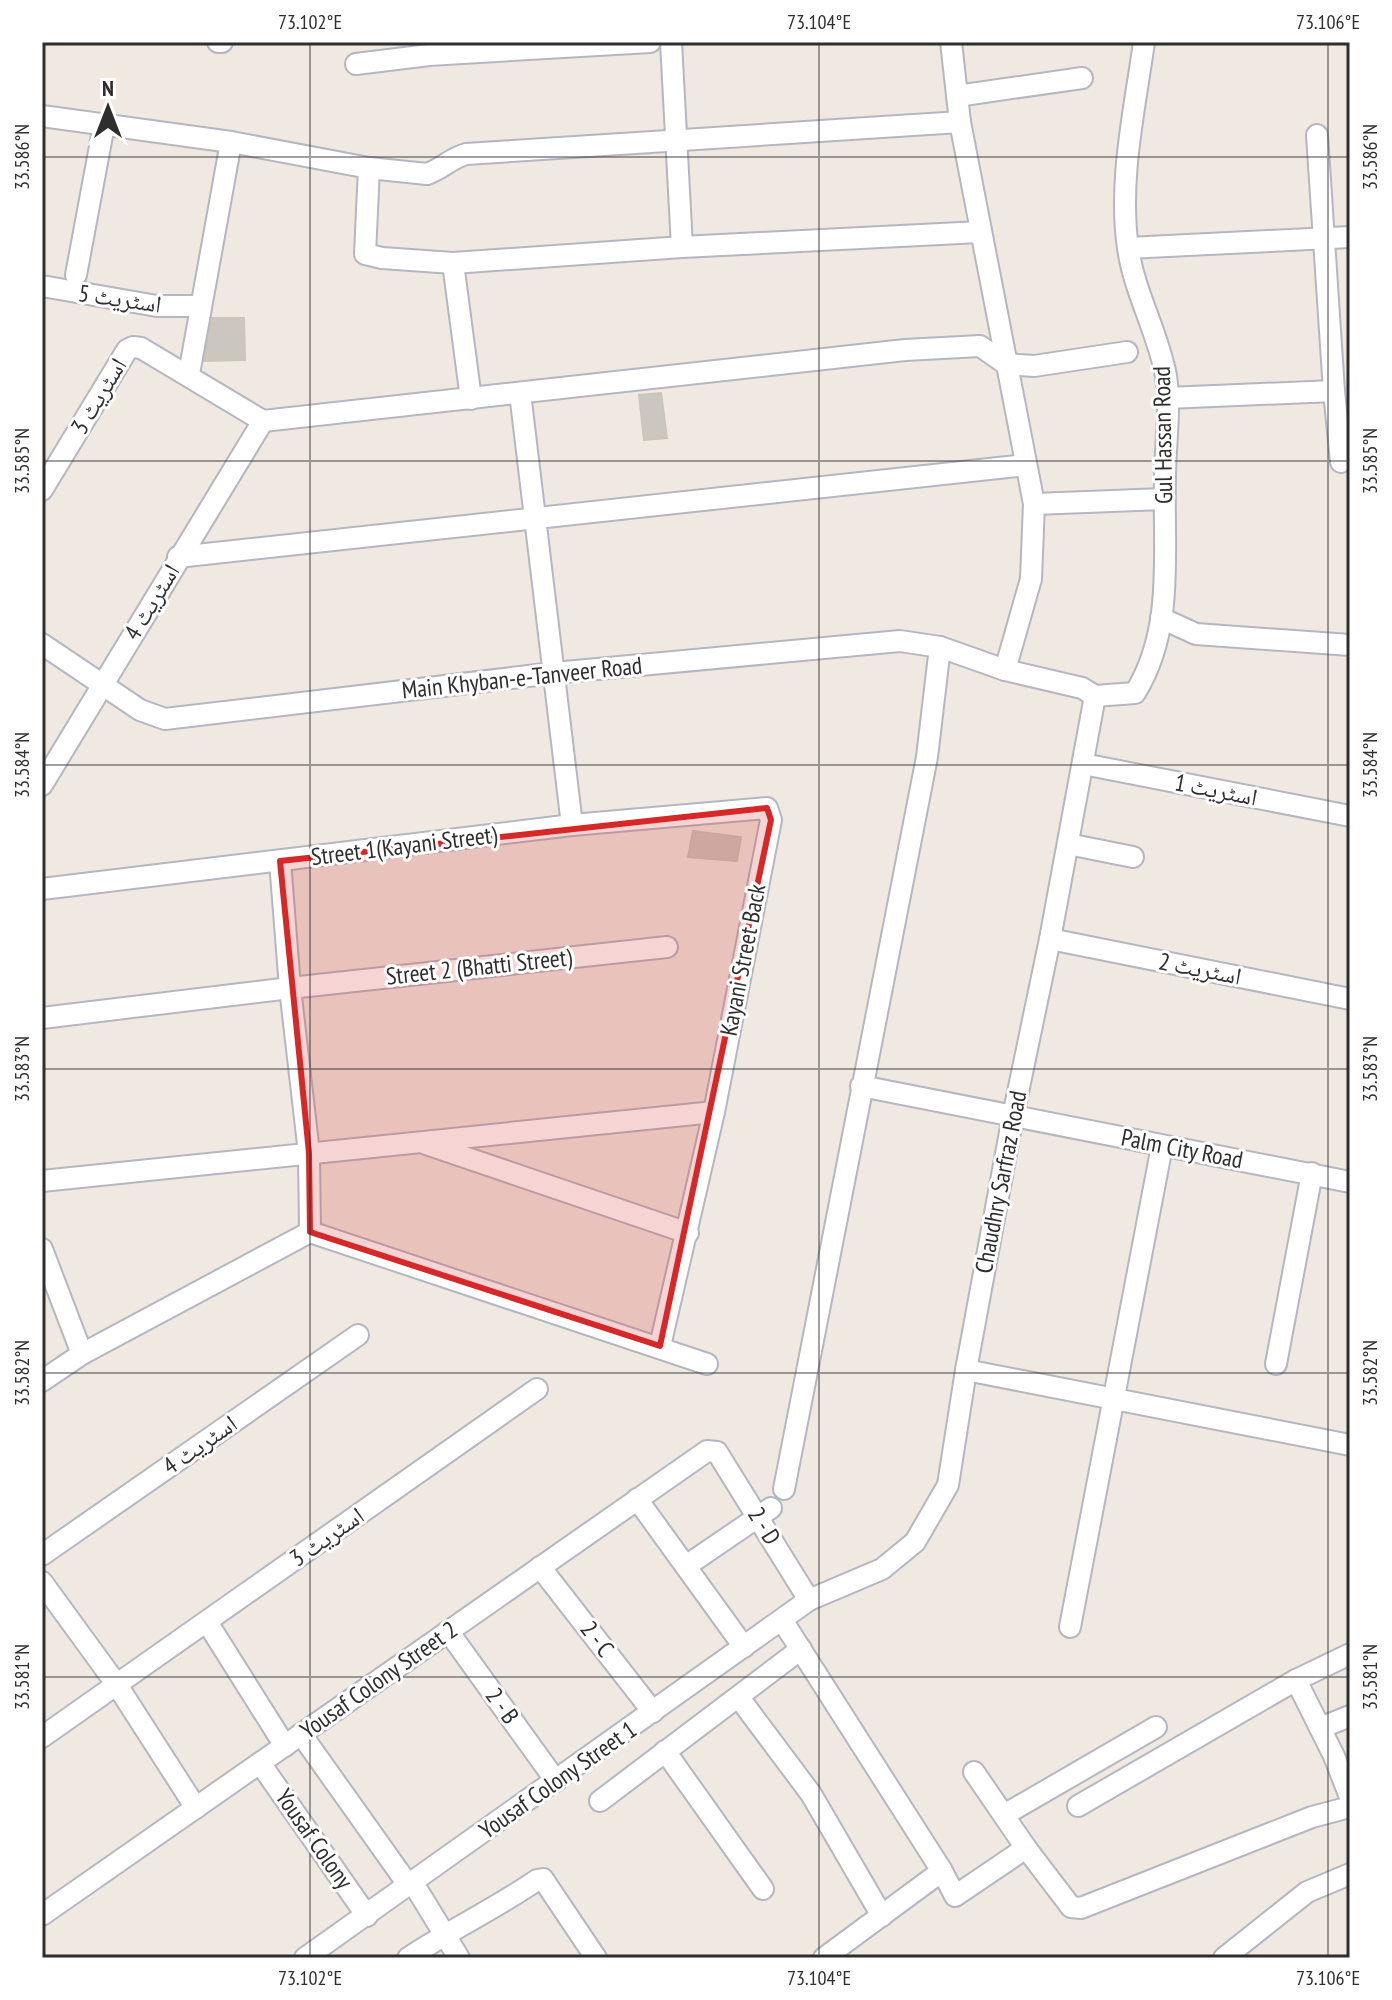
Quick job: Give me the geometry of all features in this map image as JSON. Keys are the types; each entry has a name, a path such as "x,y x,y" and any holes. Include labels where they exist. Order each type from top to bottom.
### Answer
{"street":[{"path":"356,64 429,55 650,42"},
{"path":"671,42 682,247"},
{"path":"951,42 960,122 1034,504 1031,579 1012,672"},
{"name":"Gul Hassan Road","path":"1095,696 1135,693 1149,671 1167,575 1164,499 1167,380 1128,248 1128,155 1144,42"},
{"path":"957,96 1082,78"},
{"path":"42,116 231,142 369,168 427,174 436,171 450,159 466,154 960,122"},
{"path":"76,275 104,125"},
{"path":"1317,135 1341,462"},
{"path":"231,142 189,374 263,421 905,350 980,346 1006,364 1034,366 1127,352"},
{"path":"369,168 365,254 382,258 453,263 682,247 980,232"},
{"path":"1128,248 1350,237"},
{"path":"453,263 471,399"},
{"name":"اسٹریٹ 5","path":"42,286 157,306 199,306"},
{"name":"اسٹریٹ 3","path":"42,490 127,350 141,348 189,374"},
{"path":"1167,398 1334,391"},
{"path":"520,393 572,825"},
{"name":"اسٹریٹ 4","path":"42,785 263,421"},
{"path":"178,557 1026,465"},
{"path":"1034,504 1164,499"},
{"path":"1161,618 1196,634 1350,645"},
{"name":"Main Khyban-e-Tanveer Road","path":"42,644 140,710 165,719 554,673 900,641 940,647 1012,672 1082,688 1095,696"},
{"path":"784,1489 927,757 940,647"},
{"name":"Chaudhry Sarfraz Road","path":"809,1600 882,1569 915,1542 948,1485 1013,1116 1095,696"},
{"name":"اسٹریٹ 1","path":"1083,764 1350,816"},
{"name":"Street 1(Kayani Street)","path":"42,889 572,825 767,808"},
{"name":"Kayani Street Back","path":"660,1346 714,1112 771,820 767,808"},
{"path":"1068,844 1133,857"},
{"path":"280,861 290,988 309,1153 310,1232"},
{"name":"اسٹریٹ 2","path":"1050,939 1350,999"},
{"name":"Street 2 (Bhatti Street)","path":"42,1018 667,947"},
{"name":"Palm City Road","path":"861,1086 1350,1182"},
{"path":"42,1181 714,1112"},
{"path":"418,1142 688,1233"},
{"path":"1070,1627 1162,1146"},
{"path":"1276,1364 1312,1173"},
{"path":"42,1381 82,1354 310,1232 707,1364"},
{"path":"42,1249 82,1354"},
{"name":"اسٹریٹ 4","path":"42,1555 358,1335"},
{"path":"966,1370 1350,1445"},
{"name":"اسٹریٹ 3","path":"42,1737 537,1389"},
{"name":"Yousaf Colony Street 2","path":"42,1915 637,1499 707,1451 717,1452"},
{"name":"2 - D","path":"717,1452 765,1513 809,1600"},
{"path":"637,1499 744,1647"},
{"path":"686,1566 765,1513"},
{"name":"2 - C","path":"540,1567 653,1712"},
{"path":"42,1582 117,1685 196,1808"},
{"name":"Yousaf Colony Street 1","path":"305,1958 809,1600"},
{"path":"782,1620 955,1896 1026,1848"},
{"path":"207,1622 293,1740 411,1884 459,1958"},
{"name":"2 - B","path":"448,1631 556,1781"},
{"path":"600,1801 801,1649"},
{"path":"1078,1806 1296,1680 1350,1654"},
{"path":"1296,1680 1320,1728 1342,1754 1350,1797"},
{"path":"740,1699 811,1794 882,1916"},
{"path":"1320,1728 1350,1716"},
{"path":"1004,1815 1156,1727"},
{"path":"665,1751 763,1889"},
{"name":"Yousaf Colony","path":"260,1763 367,1916"},
{"path":"974,1772 1066,1903 1081,1908 1312,1817 1350,1807"},
{"path":"824,1958 942,1871"},
{"path":"1224,1958 1307,1892 1350,1874"},
{"path":"408,1958 445,1933 543,1879 596,1958"}],"highlighted area":[{"path":"767,808 771,820 660,1346 310,1232 309,1153 280,861"}],"building":[{"path":"212,318 244,318 245,360 204,361"},
{"path":"661,393 667,438 644,440 639,395"},
{"path":"693,831 741,837 737,861 688,857"}]}
